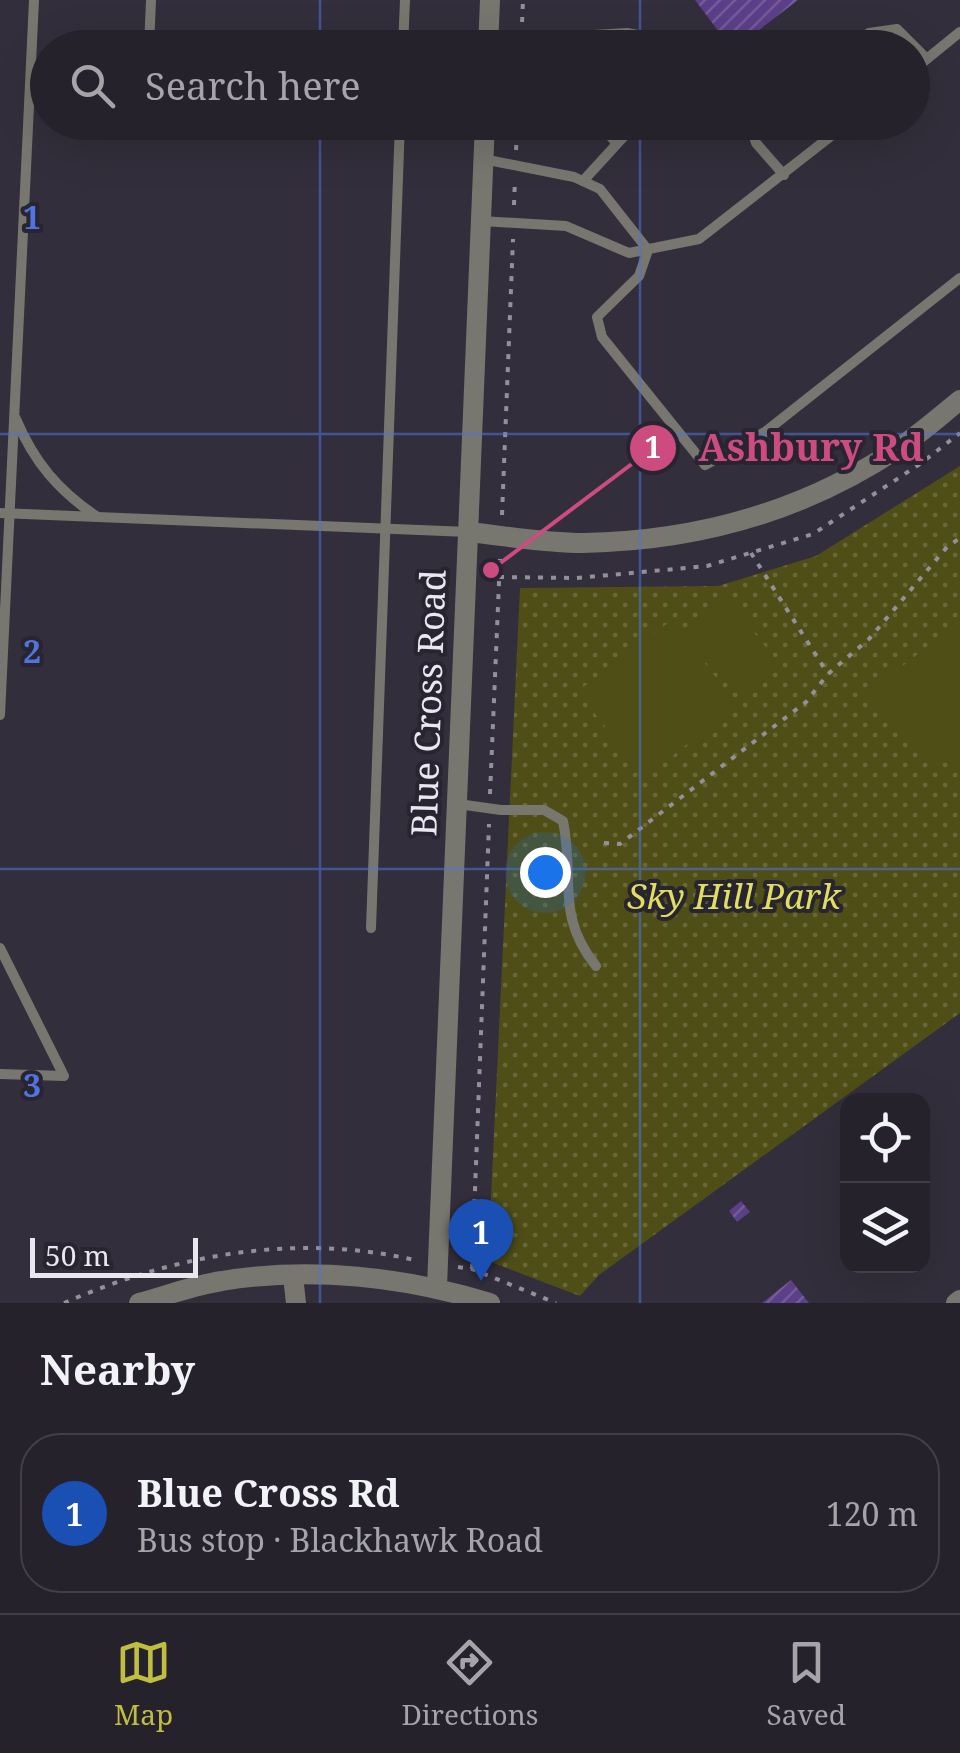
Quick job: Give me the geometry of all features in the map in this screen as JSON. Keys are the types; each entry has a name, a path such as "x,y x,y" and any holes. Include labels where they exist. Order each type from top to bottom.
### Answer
{"street":[{"path":"489,30 490,0"},
{"name":"Blue Cross Road","path":"437,1286 485,140"},
{"path":"468,532 579,543 663,539 754,518 832,487 900,447 960,400"},
{"path":"139,1303 222,1281 334,1274 437,1286 490,1303"},
{"path":"293,1276 296,1303"}],"lane":[{"path":"33,30 34,0"},
{"path":"150,30 152,0"},
{"path":"404,30 405,0"},
{"path":"930,57 960,32"},
{"path":"0,715 5,513 14,415 30,83"},
{"path":"371,928 399,140"},
{"path":"755,140 784,175"},
{"path":"481,221 566,226 629,253 699,240 827,140"},
{"path":"583,181 616,142"},
{"path":"484,159 583,181 600,189 648,250"},
{"path":"648,250 639,276 598,317 602,337 705,465 765,432 960,278"},
{"path":"14,415 42,468 67,496 96,517"},
{"path":"5,513 468,532"},
{"path":"457,804 544,810 563,821 568,908 578,944 596,966"},
{"path":"0,948 64,1076 0,1074"}],"path":[{"path":"522,30 523,0"},
{"path":"517,140 472,1269 556,1303"},
{"path":"604,843 620,844 806,702 828,674 868,639 936,559 960,538"},
{"path":"751,553 828,674"}],"green space":[{"name":"Sky Hill Park","path":"960,466 960,1013 850,1093 840,1093 840,1100 599,1275 580,1296 488,1261 520,588 718,586 816,556"},
{"path":"726,598 781,666 743,698 687,629"},
{"path":"672,620 737,705 644,778 578,691"},
{"path":"960,621 960,768 930,756 867,694"}],"building":[{"path":"695,0 798,0 759,30 718,30"},
{"path":"741,1201 750,1212 737,1222 729,1211"},
{"path":"791,1280 809,1303 762,1303"}],"place":[{"name":"Ashbury Rd","path":"491,570"},
{"name":"Blue Cross Rd","path":"481,1281"}]}
